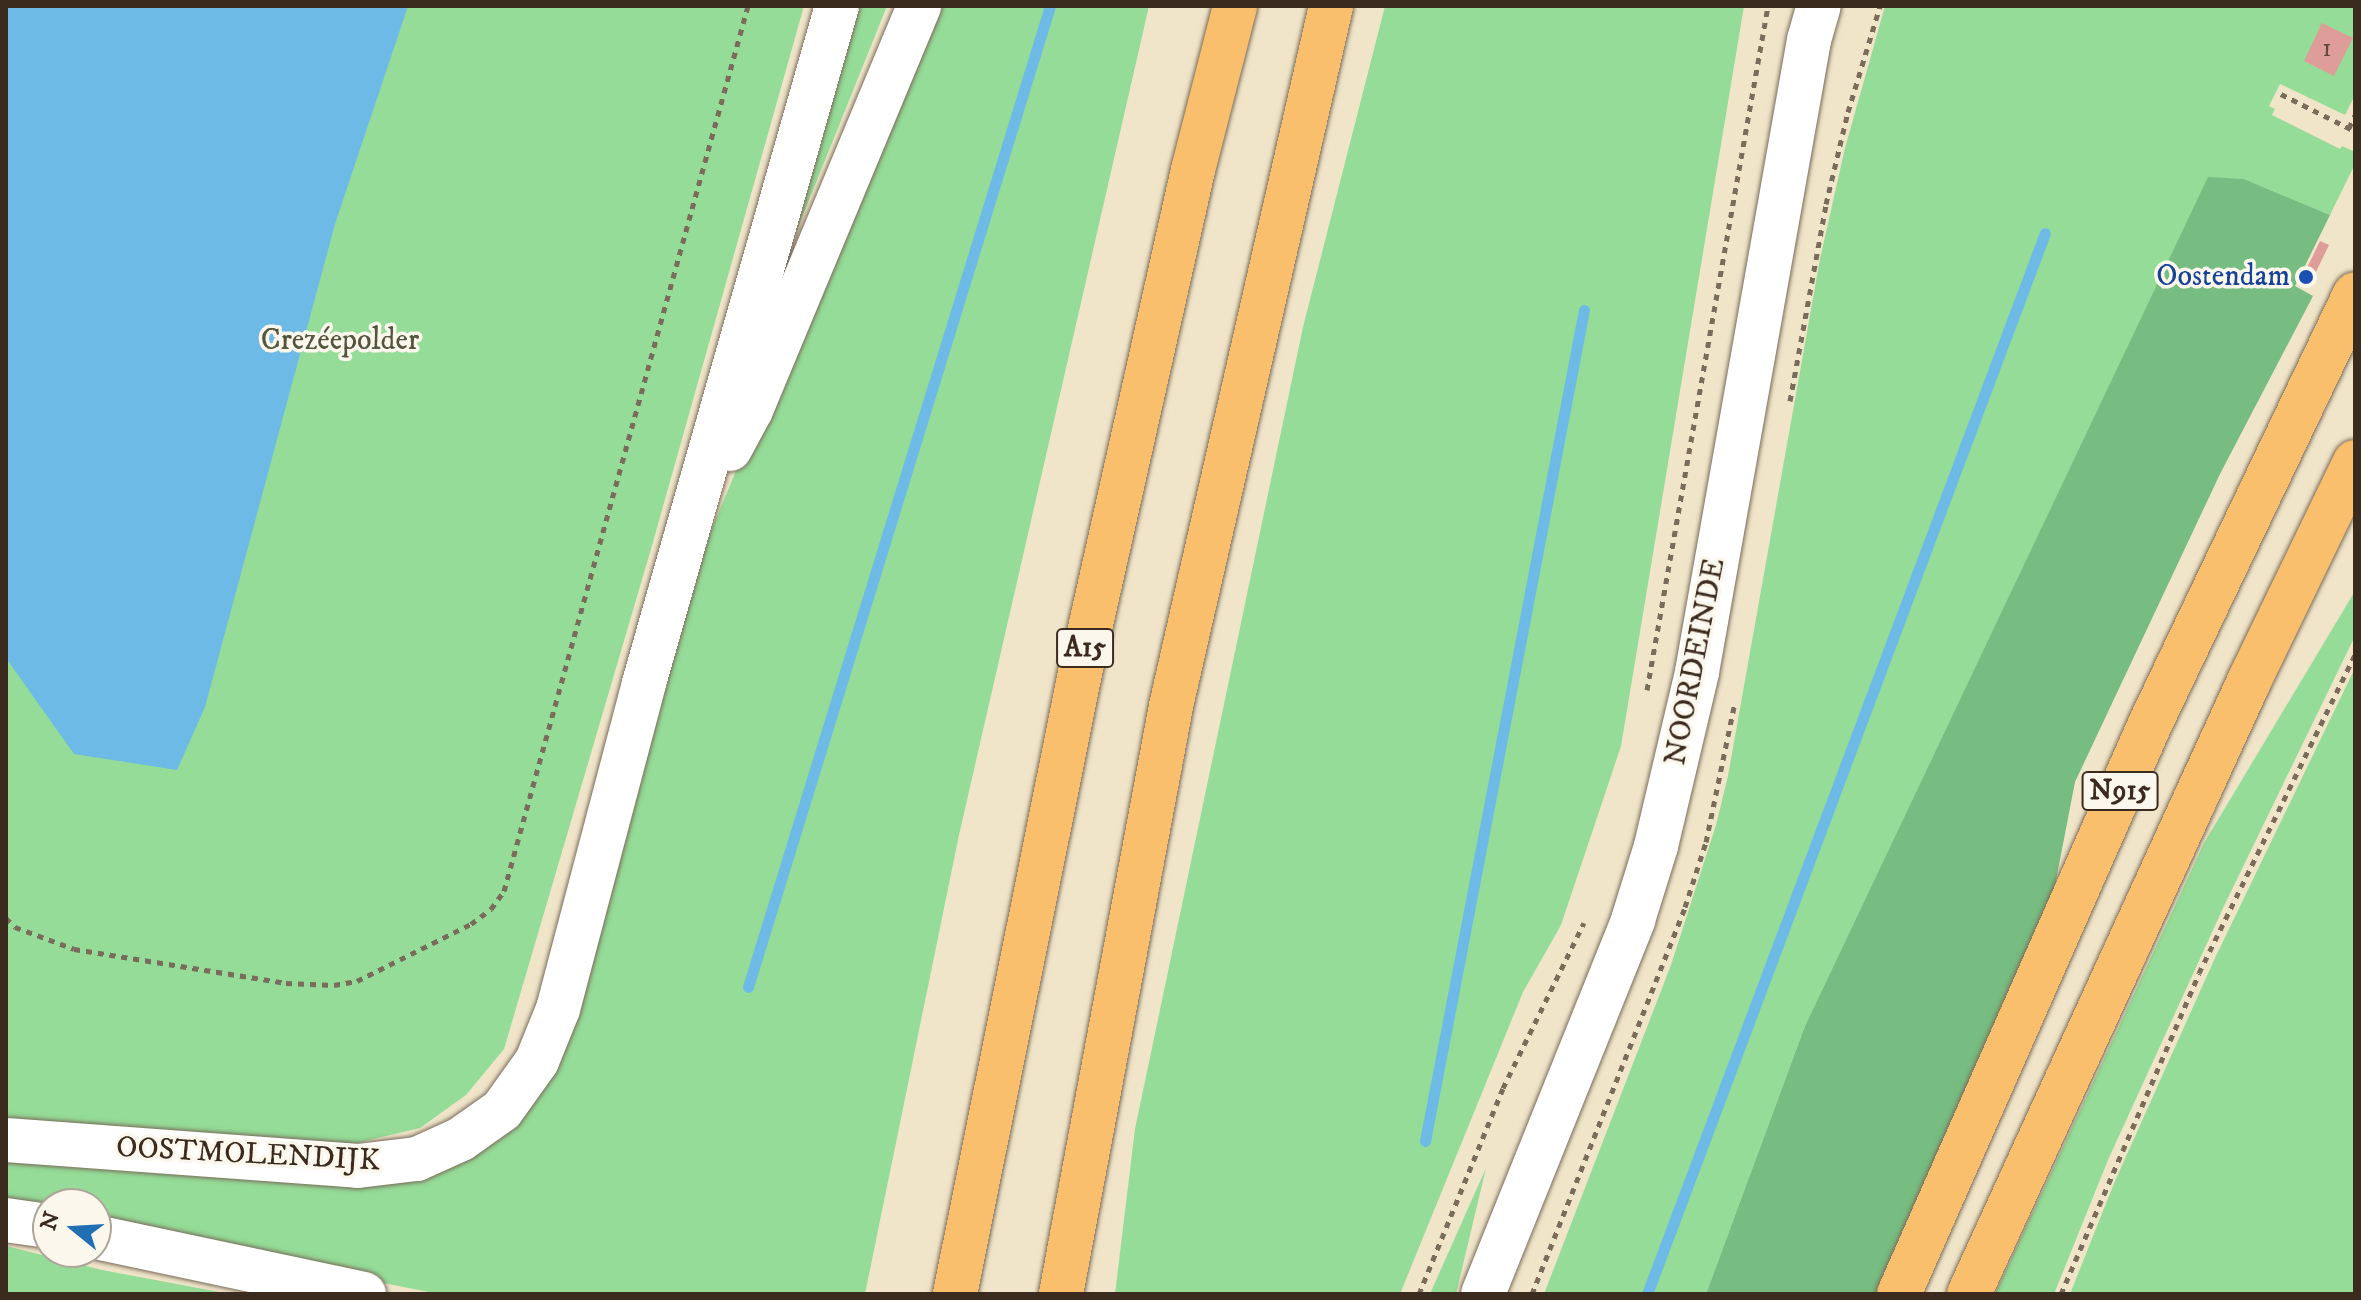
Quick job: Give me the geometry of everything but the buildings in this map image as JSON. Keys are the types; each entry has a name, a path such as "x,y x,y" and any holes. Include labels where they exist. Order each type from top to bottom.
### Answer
{"main road":[{"name":"A15","path":"955,1294 1080,673 1193,170 1235,6"},
{"path":"1061,1294 1171,706 1331,6"},
{"name":"N915","path":"1899,1294 2150,724 2355,294"},
{"name":"N915","path":"1969,1294 2250,679 2355,462"}],"street":[{"path":"687,530 837,6"},
{"path":"687,530 751,410 919,6"},
{"name":"NOORDEINDE","path":"1483,1294 1633,920 1656,846 1697,672 1809,40 1819,6"},
{"name":"OOSTMOLENDIJK","path":"6,1140 358,1166 417,1159 471,1132 502,1110 537,1061 558,1009 687,530"},
{"path":"6,1220 32,1224"},
{"path":"112,1240 364,1294"}],"path":[{"path":"6,918 15,927 74,949 286,983 334,985 357,981 471,924 491,909 504,891 748,6"},
{"path":"1646,699 1768,6"},
{"path":"2281,94 2352,129 2355,115"},
{"path":"2061,1294 2199,973 2355,655"},
{"path":"1419,1294 1503,1088 1586,920"}],"green space":[{"name":"Crezéepolder","path":"6,6 804,6 651,549 504,1049 466,1095 420,1128 348,1145 6,1119"},
{"path":"850,6 887,6 772,292"},
{"path":"931,6 1149,6 959,835 865,1294 439,1294 112,1229 112,1188 32,1188 32,1207 6,1208 6,1156 395,1182 451,1168 501,1128 689,583"},
{"path":"1385,6 1744,6 1621,746 1561,925 1523,992 1400,1294 1115,1294 1135,1129 1303,327"},
{"path":"1885,6 2355,6 2355,95 2345,115 2280,84 2269,106 2275,109 2272,115 2340,149 2342,146 2355,152 2355,164 2330,215 2244,179 2208,178 1805,1026 1706,1294 1544,1294 1671,965 1716,825 1728,776 1820,259 1845,148"},
{"path":"2208,177 2244,179 2330,215 2295,286 2313,296 2220,474 2075,782 2051,906 1877,1294 1706,1294 1805,1026"},
{"path":"2355,591 2355,636 2224,906 2108,1160 2054,1294 1995,1294 2204,843"},
{"path":"2355,668 2355,1294 2070,1294 2115,1181 2215,958"},
{"path":"1486,1168 1456,1294 1430,1294"},
{"path":"6,1246 32,1252 32,1268 94,1268 230,1294 6,1294"}],"water":[{"path":"6,6 408,6 335,224 205,707 177,770 74,754 6,658"}],"waterway":[{"path":"748,987 1050,6"},
{"path":"1647,1294 2045,233"},
{"path":"1425,1141 1584,310"}],"place":[{"name":"Oostendam","path":"2306,277"}]}
